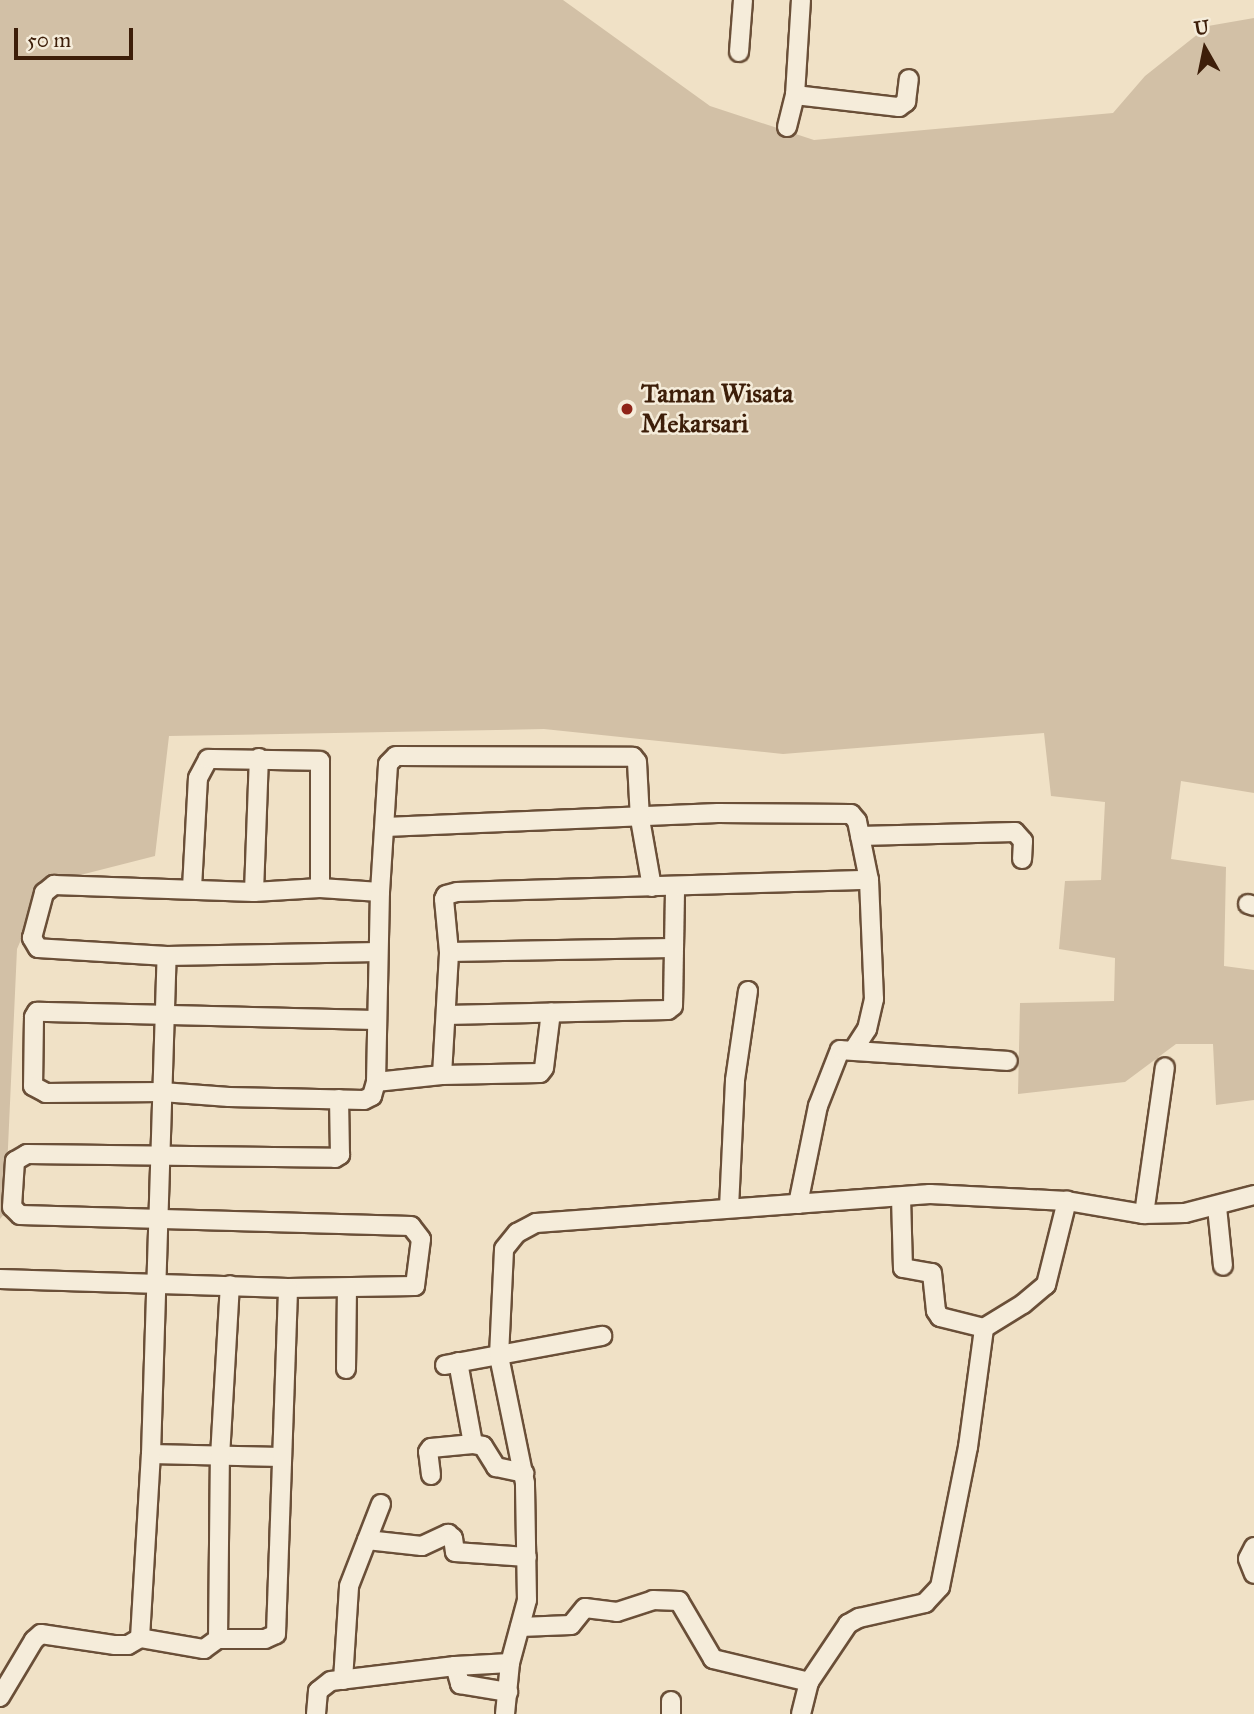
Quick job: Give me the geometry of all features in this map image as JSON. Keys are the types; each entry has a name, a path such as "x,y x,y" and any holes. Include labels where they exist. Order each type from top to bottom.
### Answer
{"street":[{"path":"739,52 743,0"},
{"path":"787,127 794,95 801,0"},
{"path":"794,95 899,107 905,104 909,79"},
{"path":"375,1020 43,1011 34,1017 32,1081 38,1091 162,1092 229,1097 364,1100 372,1096 376,1082 375,1020 388,764 396,756 632,757 637,762 640,819 652,887"},
{"path":"254,892 259,758"},
{"path":"192,888 198,778 204,761 259,758 320,761 320,888"},
{"path":"385,827 640,819 718,813 849,814 856,818 869,880 874,999 867,1029 854,1049"},
{"path":"860,836 1015,832 1023,841 1022,859"},
{"path":"442,1075 449,952 444,899 450,894 869,880"},
{"path":"378,952 167,956 38,947 32,938 44,893 54,885 254,892 320,888 380,892"},
{"path":"446,1015 668,1010 673,1006 675,887"},
{"path":"449,952 672,948"},
{"path":"140,1638 151,1454 167,956"},
{"path":"729,1208 735,1080 748,990"},
{"path":"376,1082 442,1075 540,1073 544,1068 551,1012"},
{"path":"798,1204 812,1132 836,1053 854,1049 1008,1061"},
{"path":"1144,1214 1165,1067"},
{"path":"0,1279 347,1289 417,1285 421,1239 418,1230 411,1226 20,1215 12,1208 15,1161 27,1154 335,1158 340,1155 339,1099"},
{"path":"505,1714 510,1663 527,1600 524,1473 499,1356 504,1249 517,1233 536,1223 930,1194 1067,1201 1144,1214 1185,1213 1217,1207 1254,1195"},
{"path":"901,1197 903,1268 915,1273 932,1273 936,1311 940,1317 984,1328 1023,1304 1046,1285 1067,1201"},
{"path":"1217,1207 1223,1266"},
{"path":"218,1639 220,1458 230,1285"},
{"path":"0,1697 41,1634 115,1645 128,1645 140,1638 204,1649 218,1639 265,1639 276,1633 288,1288"},
{"path":"346,1369 347,1289"},
{"path":"801,1714 809,1682 849,1624 859,1618 925,1603 940,1587 968,1447 984,1328"},
{"path":"473,1444 451,1364 602,1336"},
{"path":"431,1475 428,1452 431,1448 473,1444 483,1446 496,1467 524,1473"},
{"path":"151,1454 220,1458 281,1457"},
{"path":"343,1680 349,1586 381,1504"},
{"path":"367,1540 422,1546 448,1534 453,1538 455,1552 527,1557"},
{"path":"1254,1547 1248,1559 1254,1574"},
{"path":"520,1626 571,1625 585,1608 617,1612 653,1600 679,1601 713,1659 809,1682"},
{"path":"316,1714 318,1691 331,1681 455,1666 510,1663"},
{"path":"455,1666 460,1684 508,1692"}],"shaded area":[{"name":"Taman Wisata Mekarsari","path":"0,0 563,0 710,106 814,140 1113,113 1145,76 1208,26 1254,18 1254,793 1181,781 1171,859 1226,867 1224,966 1254,970 1254,1100 1216,1105 1213,1044 1176,1044 1125,1082 1018,1094 1020,1003 1114,1001 1115,958 1059,949 1065,881 1101,880 1105,802 1051,796 1044,733 783,754 544,729 169,736 155,856 45,884 17,949 5,1213 0,1219"}],"place":[{"name":"Taman Wisata Mekarsari","path":"627,409"}]}
